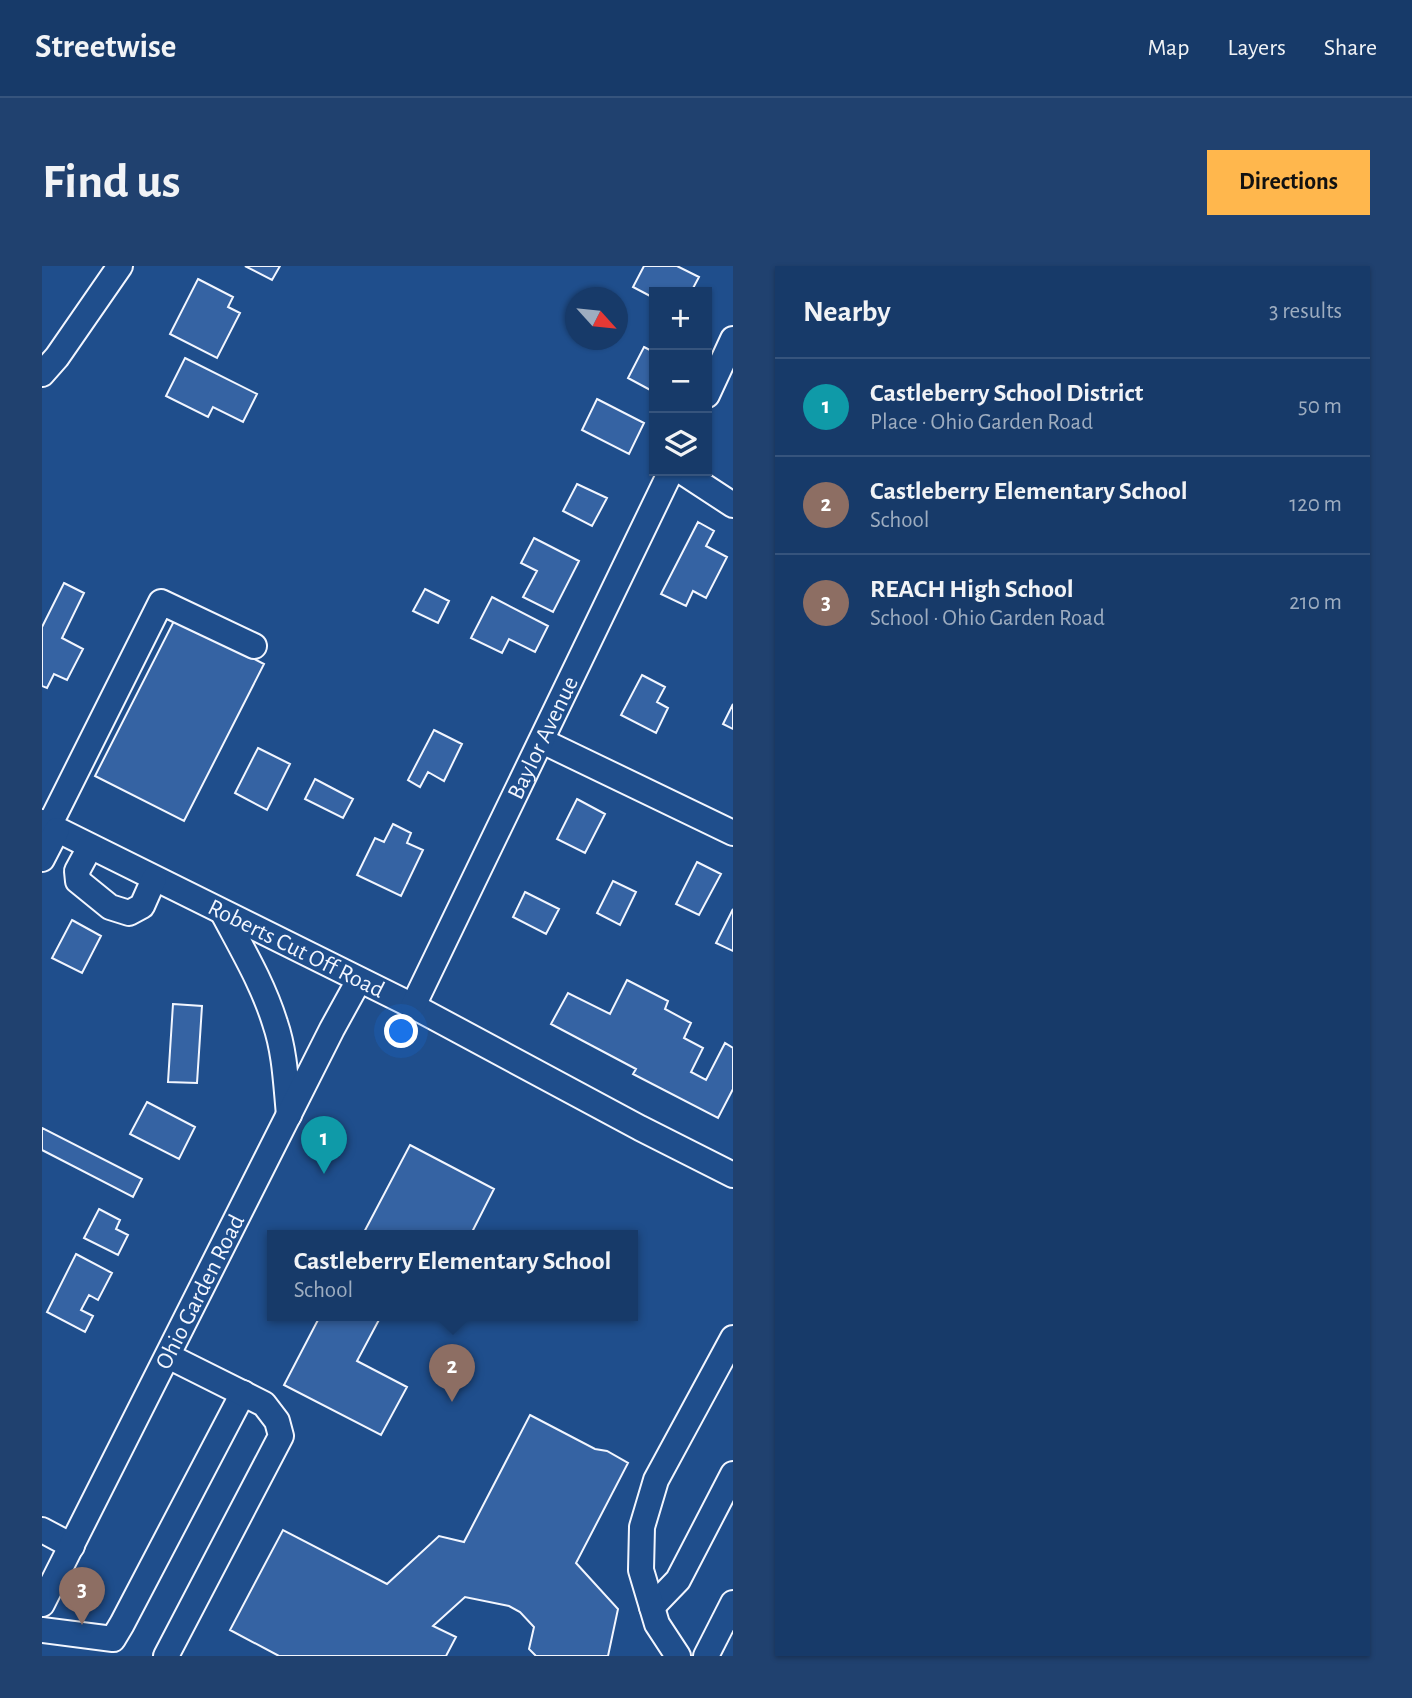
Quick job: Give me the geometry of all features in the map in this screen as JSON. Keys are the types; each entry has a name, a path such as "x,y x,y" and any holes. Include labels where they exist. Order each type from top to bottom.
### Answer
{"street":[{"path":"42,374 57,357 116,267"},
{"path":"712,384 733,339"},
{"name":"Baylor Avenue","path":"413,1006 669,476"},
{"path":"689,476 733,505"},
{"path":"42,859 49,826 161,601 254,646"},
{"path":"542,741 733,833"},
{"name":"Roberts Cut Off Road","path":"49,826 413,1006 733,1175"},
{"path":"90,847 77,871 78,881 110,907 129,913 142,906 154,879"},
{"path":"223,914 258,981 276,1024 283,1057 289,1115"},
{"name":"Ohio Garden Road","path":"42,1604 50,1567 72,1546 359,980"},
{"path":"678,1656 657,1624 641,1570 642,1527 656,1480 733,1338"},
{"path":"166,1656 281,1436 277,1421 264,1404 169,1356"},
{"path":"42,1630 113,1639 243,1393"},
{"path":"652,1607 678,1580 733,1474"},
{"path":"42,1531 72,1546"},
{"path":"706,1656 733,1603"}],"building":[{"path":"245,266 280,266 272,280"},
{"path":"644,266 677,266 699,277 694,287 649,287 649,295 633,287"},
{"path":"198,279 233,297 228,307 240,313 217,358 170,334"},
{"path":"644,347 649,350 649,389 628,378"},
{"path":"185,358 257,394 243,422 213,407 208,417 166,396"},
{"path":"597,399 644,423 629,454 582,430"},
{"path":"577,484 607,498 592,526 563,511"},
{"path":"698,522 714,531 706,546 727,557 706,598 693,591 686,606 661,594"},
{"path":"534,538 579,561 553,612 523,597 537,571 521,563"},
{"path":"64,583 84,593 62,638 83,649 67,680 54,674 47,688 42,686 42,627"},
{"path":"425,589 449,601 438,623 413,611"},
{"path":"492,597 548,626 535,652 509,639 502,653 471,638"},
{"path":"175,619 264,664 184,821 95,776"},
{"path":"642,675 665,687 657,702 668,708 656,733 621,715"},
{"path":"733,704 733,729 723,724"},
{"path":"434,730 462,744 444,781 428,772 420,787 408,780"},
{"path":"258,748 290,764 267,810 235,793"},
{"path":"315,779 353,799 343,818 305,799"},
{"path":"577,799 605,814 585,853 557,839"},
{"path":"393,824 411,833 407,843 423,850 401,896 357,875 375,838 384,842"},
{"path":"697,862 721,874 699,915 676,904"},
{"path":"613,881 636,892 620,925 597,913"},
{"path":"525,892 559,909 546,934 513,917"},
{"path":"733,909 733,951 716,943"},
{"path":"72,920 101,936 82,973 52,958"},
{"path":"627,980 668,1001 665,1009 691,1023 684,1038 703,1048 691,1072 706,1080 725,1043 733,1048 733,1089 718,1118 633,1074 636,1069 551,1024 568,993 610,1014"},
{"path":"173,1004 202,1006 197,1083 168,1082"},
{"path":"147,1102 195,1127 179,1159 130,1134"},
{"path":"42,1128 142,1179 133,1197 42,1150"},
{"path":"410,1145 494,1189 473,1230 365,1230"},
{"path":"99,1209 120,1220 116,1229 128,1235 118,1255 84,1238"},
{"path":"76,1254 112,1273 98,1300 89,1295 81,1310 93,1316 85,1332 47,1312"},
{"path":"317,1321 378,1321 357,1361 407,1387 381,1435 284,1385"},
{"path":"530,1415 628,1463 576,1563 618,1609 608,1656 536,1656 529,1649 534,1627 520,1612 509,1606 465,1597 433,1626 456,1637 446,1656 279,1656 230,1630 283,1530 387,1584 439,1536 464,1542"}],"place":[{"name":"Castleberry School District","path":"324,1174"},
{"name":"Castleberry Elementary School","path":"452,1402"},
{"name":"REACH High School","path":"82,1625"}]}
